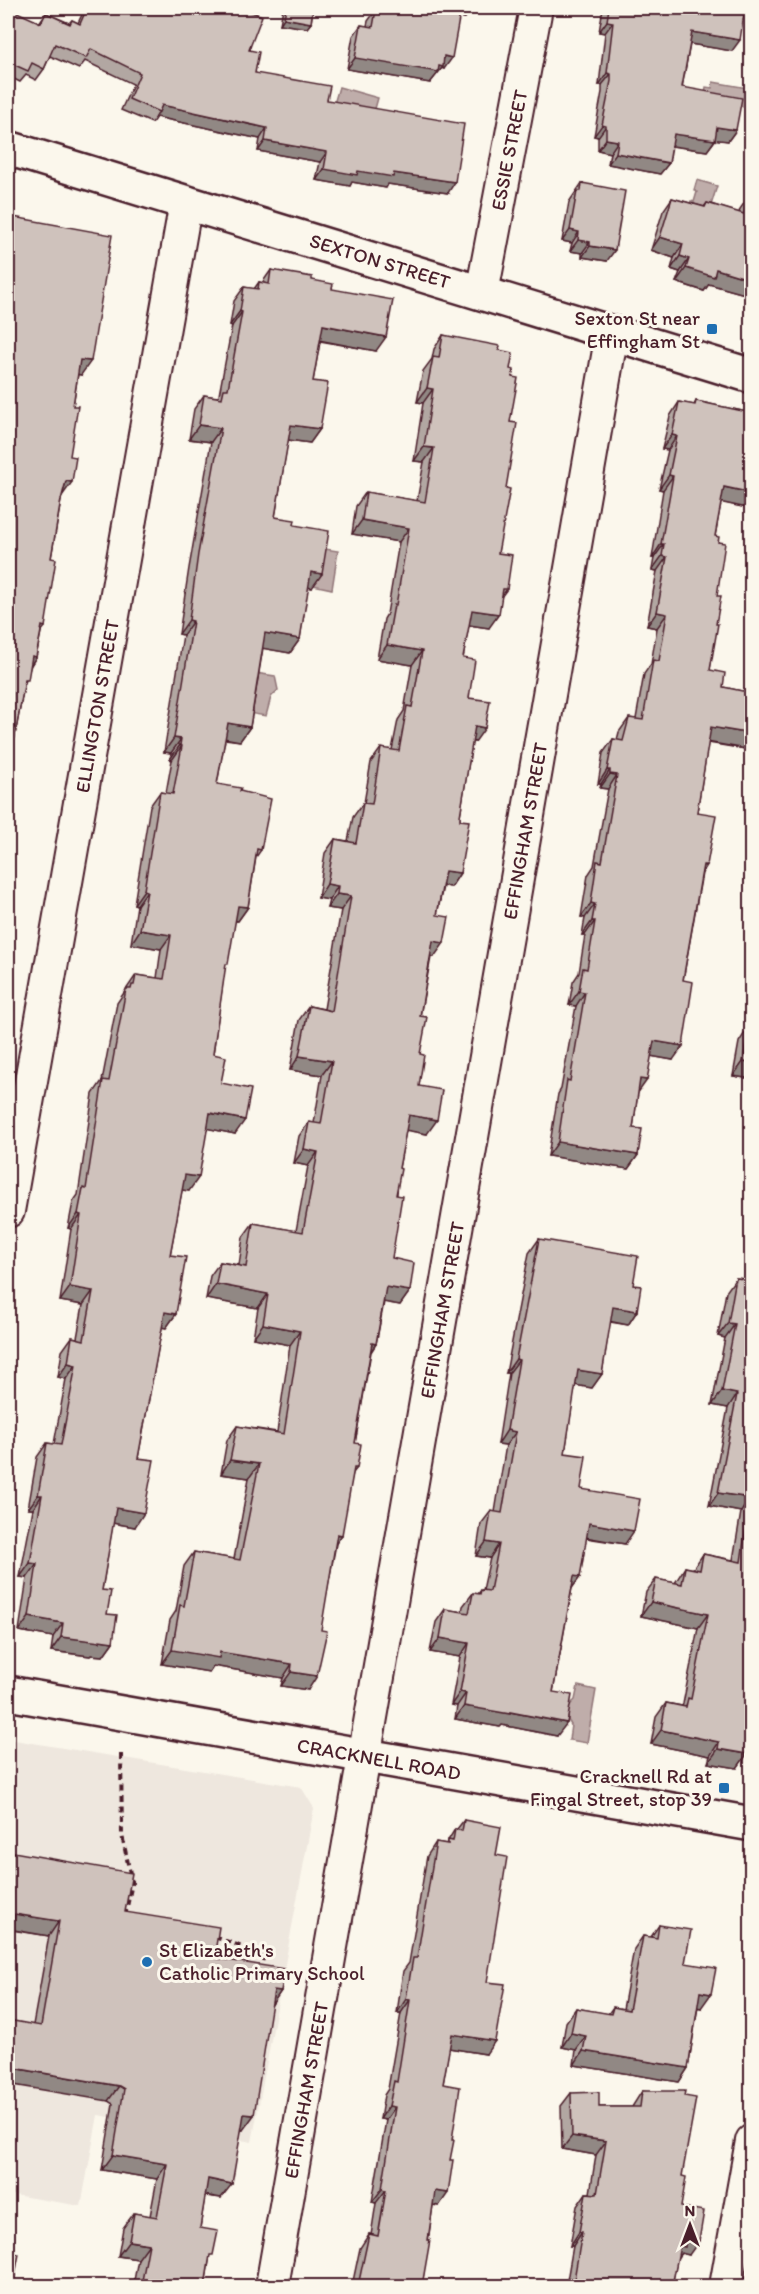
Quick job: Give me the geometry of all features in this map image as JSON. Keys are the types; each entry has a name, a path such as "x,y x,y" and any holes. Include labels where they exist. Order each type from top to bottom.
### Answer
{"main road":[{"name":"SEXTON STREET","path":"8,148 752,376"},
{"name":"CRACKNELL ROAD","path":"8,1693 752,1824"}],"street":[{"name":"ESSIE STREET","path":"482,293 536,8"},
{"name":"ELLINGTON STREET","path":"8,1211 186,202"},
{"name":"EFFINGHAM STREET","path":"272,2286 612,333"},
{"path":"726,2286 752,2141"}],"path":[{"path":"122,1754 122,1835 132,1883 124,1924"},
{"path":"214,1936 264,1955 261,1966"}],"shaded area":[{"path":"713,82 748,88 745,107 704,99 706,87 712,88"},
{"path":"339,87 378,98 373,116 334,104"},
{"path":"697,180 717,186 708,215 688,209 691,201 694,202"},
{"path":"319,548 338,551 332,589 313,585"},
{"path":"255,673 275,676 278,690 271,697 266,716 248,713"},
{"path":"578,1686 596,1690 587,1743 569,1740 571,1725 568,1712 575,1700"},
{"name":"St Elizabeth's Catholic Primary School","path":"8,1739 301,1787 314,1808 252,2142 98,2115 81,2206 8,2194"}],"building":[{"path":"8,8 41,23 46,13 70,24 72,20 80,24 87,8 242,8 262,16 249,50 259,52 255,73 330,86 327,100 464,124 455,182 394,173 393,177 358,171 357,175 324,169 327,152 265,141 267,128 162,105 159,112 129,99 140,73 91,49 86,58 55,44 44,69 32,63 28,71 8,62"},
{"path":"286,8 313,8 311,23 284,18"},
{"path":"383,8 461,8 452,58 444,56 443,67 439,66 438,72 355,58 361,25 373,27 376,10 382,11"},
{"path":"609,8 745,8 740,40 692,32 682,87 742,98 736,130 717,127 715,140 674,134 669,163 616,153 618,141 606,139 606,126 602,125 611,81 611,74 607,73 613,22 607,21"},
{"path":"582,183 625,191 615,250 590,246 590,242 578,240 579,232 570,230 577,191 581,191"},
{"path":"750,195 752,196 752,280 716,269 714,277 686,268 689,259 680,256 683,244 660,237 672,198 705,207 707,203 744,214"},
{"path":"8,216 112,235 91,361 80,360 73,406 78,406 70,456 76,457 72,482 66,481 61,500 51,558 56,559 45,627 42,626 36,657 32,656 28,680 25,680 14,741 9,740 8,749 8,297 14,263 8,262"},
{"path":"271,270 312,277 312,280 333,284 332,289 393,300 386,337 323,325 313,381 328,383 320,429 291,425 275,517 295,520 294,525 329,531 322,574 311,572 300,639 265,633 250,727 228,723 217,784 241,788 240,791 271,799 261,850 257,849 248,907 238,906 228,964 226,964 213,1054 226,1057 221,1083 251,1089 245,1120 210,1113 199,1177 185,1175 170,1255 186,1257 176,1314 165,1312 138,1458 154,1460 144,1513 116,1508 102,1590 111,1591 107,1614 117,1615 113,1642 61,1637 63,1623 29,1617 37,1564 30,1563 42,1495 38,1495 47,1443 61,1445 76,1365 68,1363 72,1337 84,1340 93,1291 70,1287 81,1215 78,1214 83,1188 86,1189 103,1080 109,1081 126,989 131,989 134,985 136,975 164,979 171,935 140,930 160,792 173,794 182,746 180,745 181,739 174,738 193,621 189,620 198,554 221,428 199,425 204,395 222,398 224,389 228,389 242,312 240,311 244,287 258,289 259,282 269,284"},
{"path":"443,335 500,346 499,350 513,353 510,369 514,370 512,377 518,378 510,422 517,423 506,488 510,489 498,553 512,555 507,589 503,589 499,614 472,610 463,658 475,660 469,698 490,701 485,728 475,726 460,816 460,820 469,821 460,873 445,871 437,915 449,917 444,943 433,941 420,1016 427,1017 420,1054 424,1055 419,1086 442,1090 437,1120 409,1115 399,1168 401,1169 396,1195 402,1196 392,1258 414,1263 410,1291 386,1287 376,1344 372,1343 355,1443 361,1444 357,1468 354,1468 342,1535 337,1534 321,1630 327,1631 317,1676 291,1672 292,1664 220,1652 219,1658 172,1650 180,1605 184,1606 194,1552 240,1560 259,1464 230,1460 237,1426 284,1434 300,1331 263,1324 268,1294 216,1284 220,1262 246,1267 253,1223 303,1232 318,1152 304,1149 309,1122 321,1124 332,1061 299,1056 309,1006 332,1011 351,896 337,894 338,886 327,884 335,839 356,843 363,803 372,804 381,748 399,751 407,706 412,707 422,651 387,645 409,528 362,520 366,492 425,502 434,448 424,447 433,389 427,388 433,357 439,358"},
{"path":"696,401 752,413 752,493 724,487 715,536 719,537 718,542 725,543 717,596 721,596 716,624 718,624 710,670 725,673 723,687 752,693 752,734 711,727 697,812 716,815 707,865 703,865 683,980 693,982 683,1046 654,1041 647,1080 640,1079 633,1128 642,1129 638,1155 558,1142 567,1080 570,1081 585,992 579,991 583,968 587,969 595,921 592,921 595,904 591,903 597,861 602,862 617,775 610,774 610,770 607,770 613,739 623,741 629,718 643,720 653,660 659,661 667,614 657,612 667,557 662,556 664,544 661,544 673,476 669,475 677,436 672,435 679,402 695,405"},
{"path":"8,817 12,818 8,846"},
{"path":"748,1028 752,1029 752,1063 743,1062"},
{"path":"539,1239 638,1256 633,1285 641,1286 637,1311 613,1307 602,1374 578,1370 565,1453 586,1456 581,1489 640,1499 634,1531 589,1523 580,1577 574,1576 553,1692 572,1695 567,1723 464,1706 466,1693 460,1692 469,1643 440,1638 445,1609 469,1613 473,1593 480,1594 481,1590 490,1591 499,1544 486,1542 491,1511 502,1513 516,1432 507,1430 519,1360 516,1359"},
{"path":"736,1278 752,1280 752,1725 747,1754 718,1749 719,1742 661,1730 666,1703 686,1707 688,1698 691,1699 708,1614 651,1602 656,1579 682,1584 685,1567 700,1570 703,1554 741,1562 750,1498 718,1493 737,1394 722,1391 735,1324 728,1323"},
{"path":"464,1820 501,1827 496,1855 507,1857 487,1982 505,1984 495,2041 452,2034 443,2084 460,2087 450,2160 453,2160 448,2193 435,2191 422,2286 358,2286 369,2234 378,2236 386,2190 382,2189 395,2107 389,2106 394,2081 397,2082 410,2000 406,1999 413,1958 417,1958 436,1842 448,1844 448,1840 453,1841 455,1829 462,1831"},
{"path":"8,1851 132,1873 125,1912 219,1927 214,1958 285,1969 281,1991 274,1990 254,2115 244,2114 232,2184 208,2179 200,2228 218,2231 213,2255 210,2255 205,2286 141,2286 149,2244 129,2241 134,2213 157,2217 167,2164 113,2155 124,2089 119,2086 8,2067 8,2020 41,2026 59,1921 15,1914 8,1957"},
{"path":"659,1925 691,1930 685,1963 716,1968 711,1994 700,1992 688,2068 583,2051 586,2036 571,2033 576,2008 611,2014 613,2007 629,2010 643,1936 657,1938"},
{"path":"642,2091 685,2091 684,2096 696,2098 682,2176 686,2177 681,2207 704,2211 699,2241 686,2239 685,2247 680,2246 672,2286 573,2286 586,2193 597,2194 606,2141 572,2136 571,2093 599,2092 599,2107 640,2107"},
{"path":"8,2252 19,2254 13,2286 8,2286"}],"place":[{"name":"Sexton St near Effingham St","path":"712,329"},
{"name":"Cracknell Rd at Fingal Street, stop 39","path":"724,1788"},
{"name":"St Elizabeth's Catholic Primary School","path":"147,1962"}]}
